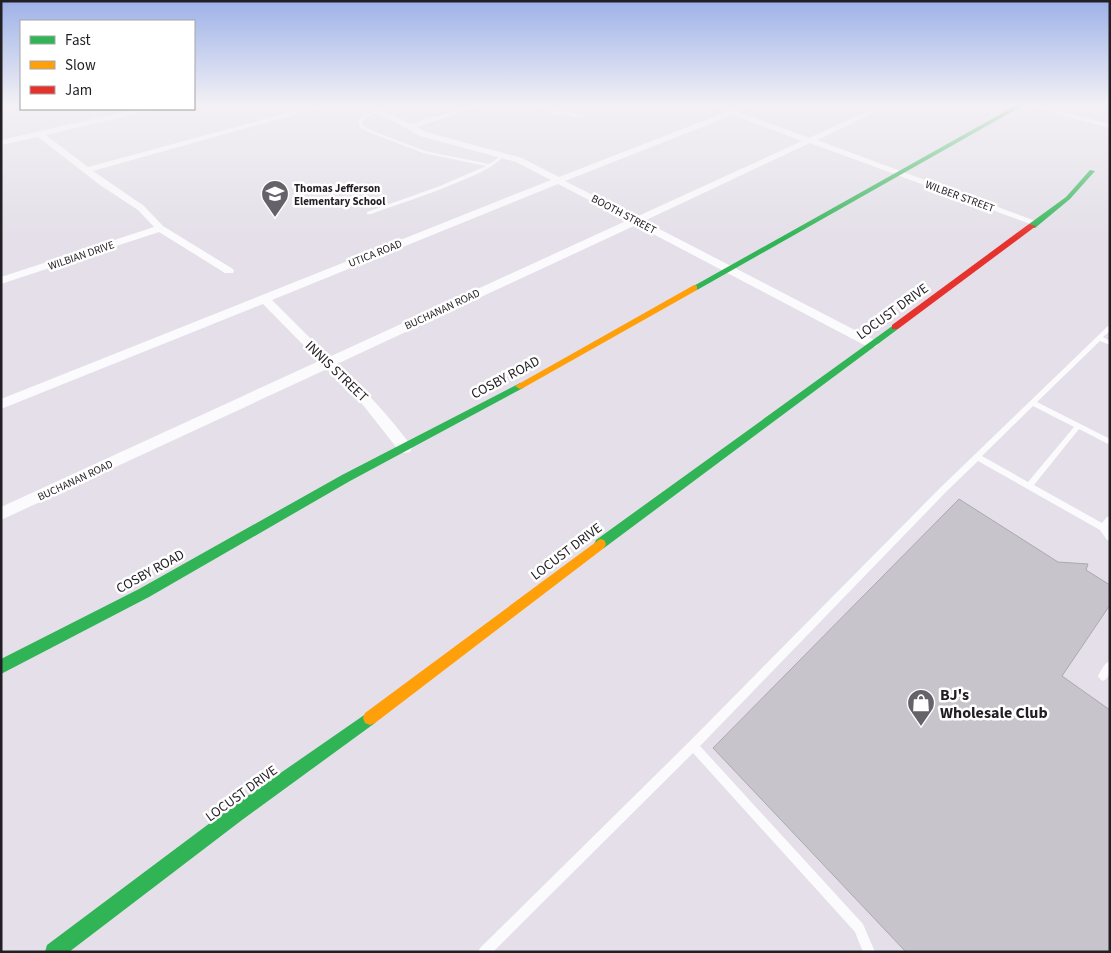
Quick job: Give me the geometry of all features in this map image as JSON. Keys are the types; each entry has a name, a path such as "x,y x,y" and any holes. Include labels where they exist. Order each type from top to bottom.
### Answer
{"street":[{"path":"61,150 141,208 160,228 229,272"},
{"path":"86,170 158,150"},
{"name":"BOOTH STREET","path":"484,150 519,160 560,180 872,344"},
{"name":"UTICA ROAD","path":"1,404 635,150"},
{"name":"BUCHANAN ROAD","path":"1,514 786,150"},
{"name":"WILBER STREET","path":"838,150 1036,223"},
{"name":"COSBY ROAD","path":"1,667 144,592 346,478 405,448 939,150"},
{"name":"LOCUST DRIVE","path":"54,952 681,483 788,407 1036,223 1068,198 1092,171"},
{"name":"WILBIAN DRIVE","path":"1,281 160,228"},
{"name":"INNIS STREET","path":"264,298 364,397 405,448"}],"lane":[{"path":"420,150 490,166"},
{"path":"369,213 490,166 500,160 503,155"},
{"path":"484,952 693,746 977,457 1110,327"},
{"path":"1099,338 1110,343"},
{"path":"1033,403 1110,442"},
{"path":"1029,486 1078,426"},
{"path":"977,457 1103,528 1110,538"},
{"path":"1103,528 1110,519"},
{"path":"1103,676 1110,665"},
{"path":"693,746 859,928 869,952"}],"building":[{"name":"BJ's Wholesale Club","path":"959,499 1058,562 1088,564 1086,570 1110,585 1110,605 1062,676 1110,710 1110,952 906,952 713,748"}],"traffic: fast":[{"path":"694,288 940,150"},
{"path":"1032,226 1068,198 1092,171"},
{"path":"600,544 895,327"},
{"path":"1,667 144,593 346,478 520,386"},
{"path":"54,952 236,814 370,718"}],"traffic: slow":[{"path":"520,386 694,288"},
{"path":"370,718 600,544"}],"traffic: jam":[{"path":"895,327 1032,226"}],"place":[{"name":"Thomas Jefferson Elementary School","path":"275,218"},
{"name":"BJ's Wholesale Club","path":"921,727"}]}
